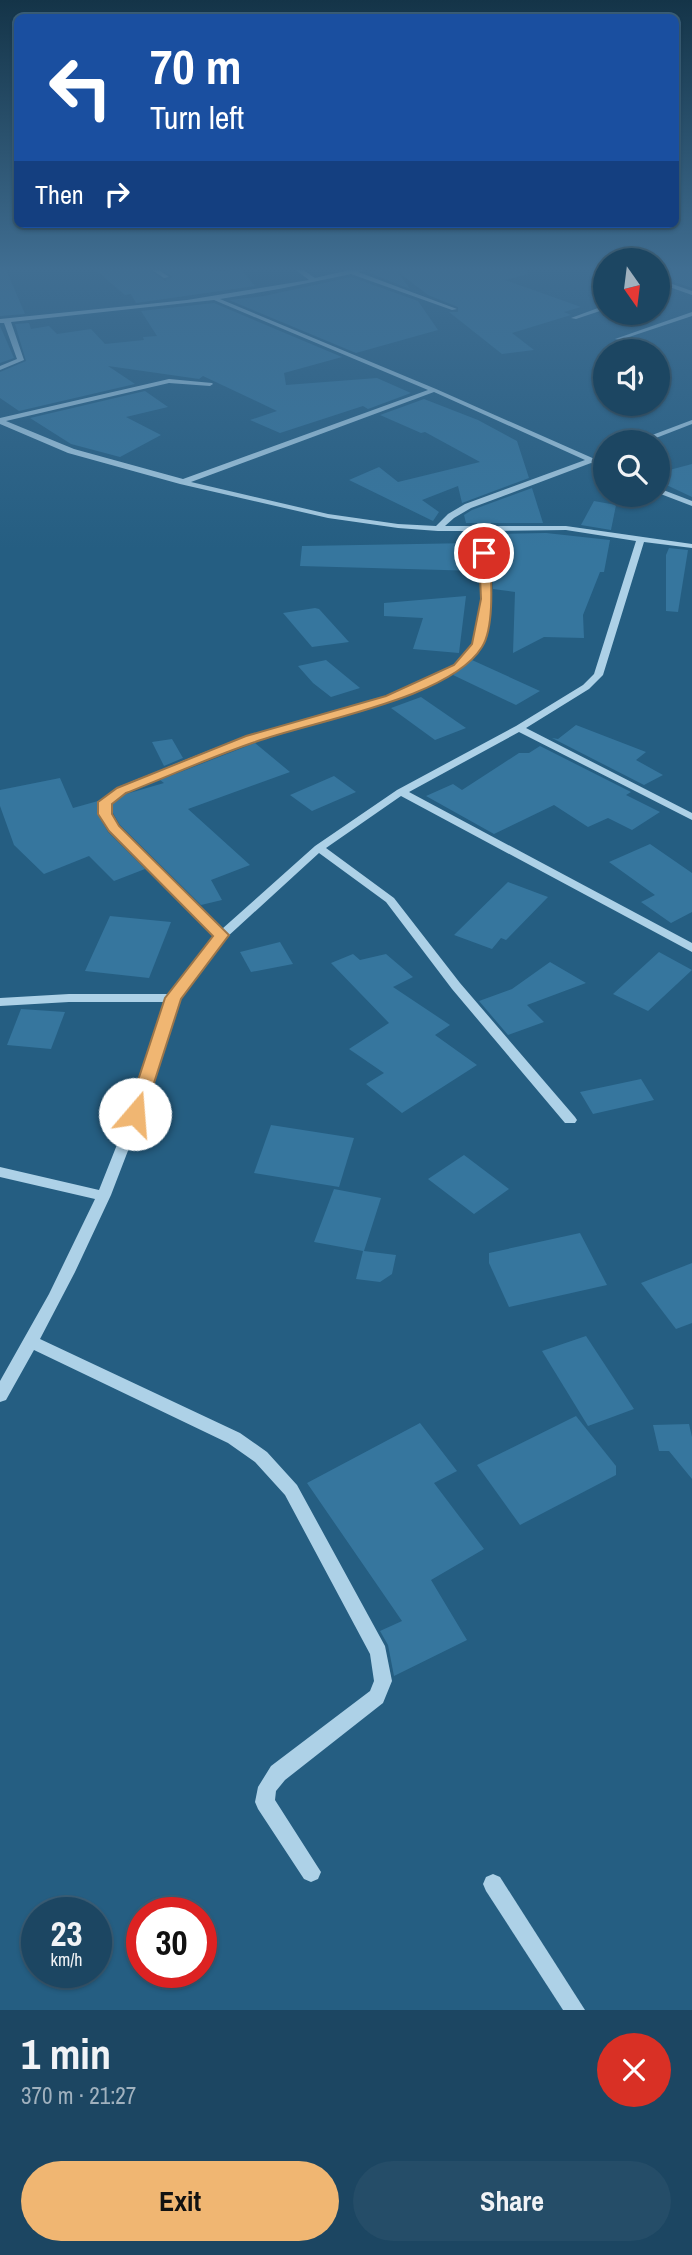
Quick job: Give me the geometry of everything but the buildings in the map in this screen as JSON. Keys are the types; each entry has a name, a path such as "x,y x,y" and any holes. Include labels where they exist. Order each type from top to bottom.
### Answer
{"street":[{"path":"0,368 19,361"},
{"path":"364,361 593,461"},
{"path":"0,420 169,382 210,384"},
{"path":"183,482 434,390"},
{"path":"0,420 71,451 183,482 328,516 438,529 566,528 692,546"},
{"path":"670,430 692,422"},
{"path":"438,529 450,516 468,506 593,459"},
{"path":"670,495 692,504"},
{"path":"222,935 114,828 105,814 105,802 121,790 251,739 391,699 458,667 478,645 487,599 483,529"},
{"path":"0,1395 31,1342 103,1196 135,1114 173,998 222,935 319,848 401,792 519,728 586,687 598,674 641,539"},
{"path":"519,728 692,817"},
{"path":"401,792 692,948"},
{"path":"319,848 390,900 456,986 570,1120"},
{"path":"0,1001 173,998"},
{"path":"0,1172 103,1196"},
{"path":"31,1342 234,1438 261,1457 291,1490 379,1652 383,1681 377,1697 278,1773 267,1787 265,1802 311,1872"},
{"path":"493,1884 575,2010"}],"route":[{"path":"135,1114 173,998 222,935 114,828 105,814 105,802 121,790 251,739 391,699 458,667 478,645 487,599 484,553"}]}
